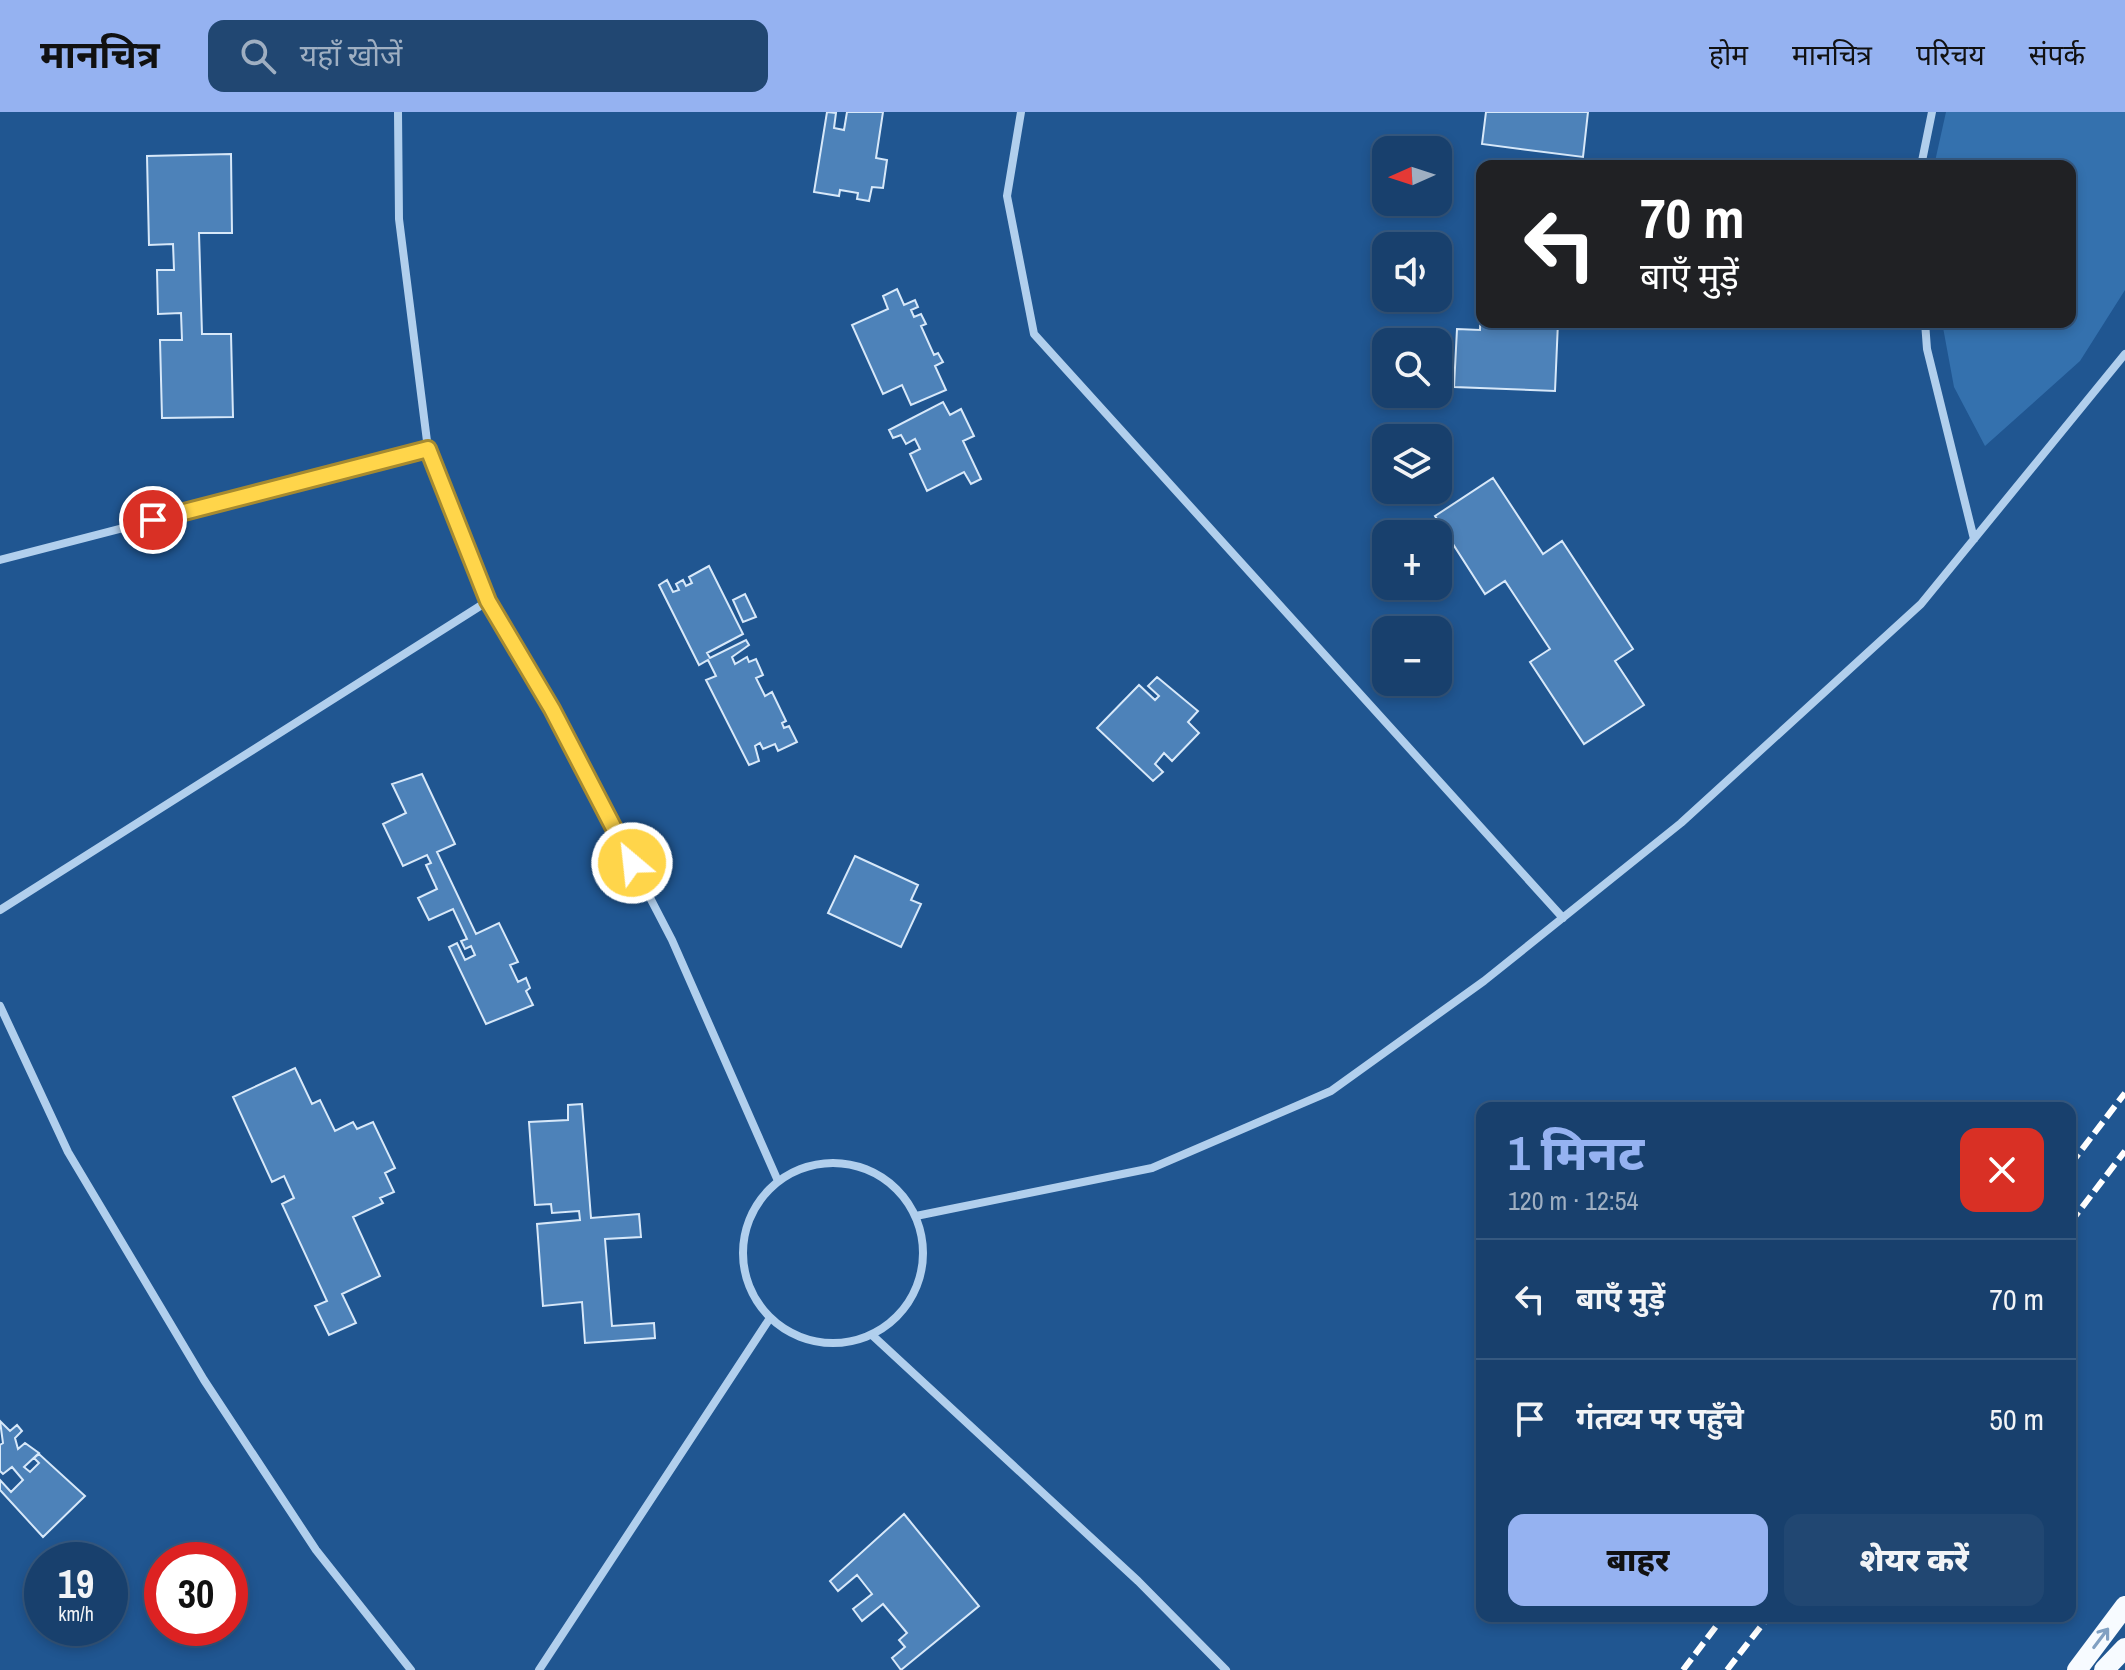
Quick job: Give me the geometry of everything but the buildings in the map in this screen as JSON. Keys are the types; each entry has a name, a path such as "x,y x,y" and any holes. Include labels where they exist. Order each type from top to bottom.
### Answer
{"main road":[{"path":"2077,1670 2125,1606"},
{"path":"2104,1670 2125,1648"}],"street":[{"path":"398,112 399,219 428,449 488,601 552,709 672,940 778,1181"},
{"path":"1021,112 1007,196 1034,334 1563,918"},
{"path":"1922,160 1932,112"},
{"path":"1925,328 1927,349 1974,539"},
{"path":"916,1216 1152,1168 1331,1091 1484,981 1681,823 1909,615 2125,354"},
{"path":"0,560 428,449"},
{"path":"0,910 488,601"},
{"path":"0,1006 68,1152 204,1380 316,1550 411,1670"},
{"path":"833,1162 875,1172 901,1193 916,1216 923,1243 918,1284 893,1322 872,1335 856,1341 823,1344 789,1333 770,1318 755,1298 743,1264 748,1223 761,1198 778,1181 802,1168 833,1162"},
{"path":"539,1670 770,1318"},
{"path":"872,1335 1138,1581 1226,1670"}],"shaded area":[{"path":"1946,112 2125,112 2125,290 2080,361 1985,446 1954,387 1943,328 2076,328 2076,160 1935,160"}],"railway":[{"path":"2076,1157 2125,1093"},
{"path":"2076,1215 2125,1151"},
{"path":"1683,1670 1719,1622"},
{"path":"1727,1670 1764,1622"}],"route":[{"path":"153,520 428,449 488,601 552,709 632,863"}]}
